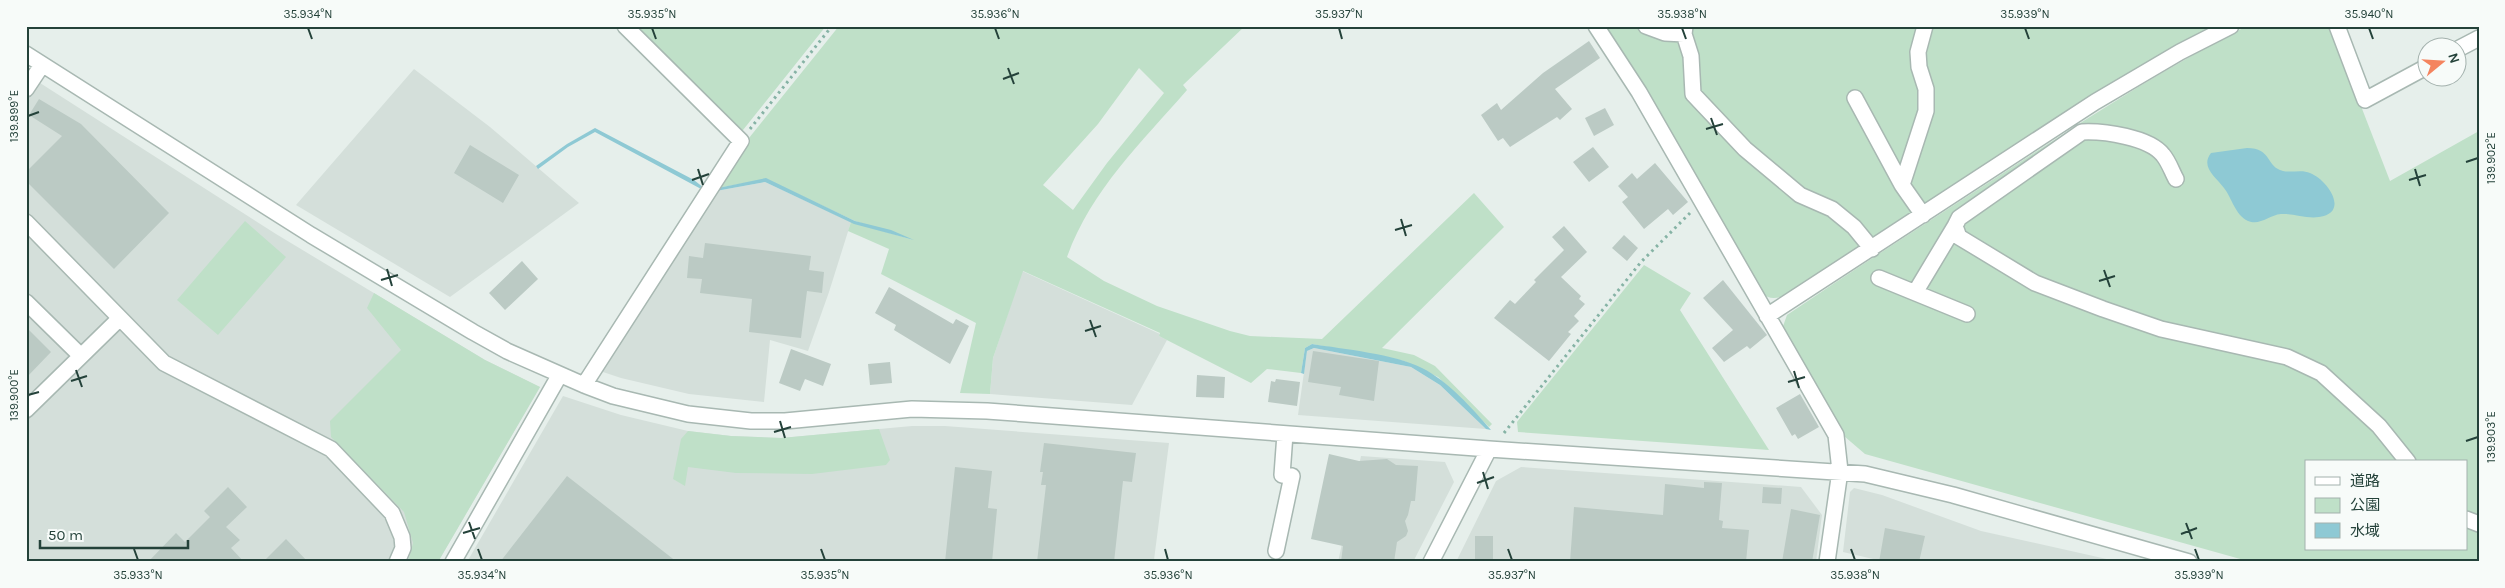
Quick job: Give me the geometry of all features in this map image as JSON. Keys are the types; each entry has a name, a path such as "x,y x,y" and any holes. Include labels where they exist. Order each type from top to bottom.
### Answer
{"street":[{"path":"584,385 740,141 625,26"},
{"path":"1596,26 1639,92 1836,435 1840,471 1827,562"},
{"path":"1646,26 1665,33 1685,30 1691,56 1693,94 1745,149 1800,195 1832,208 1854,227 1872,249"},
{"path":"1902,185 1926,111 1926,88 1918,60 1925,26"},
{"path":"1767,316 2095,102 2180,52 2231,26"},
{"path":"2337,26 2365,100 2418,71"},
{"path":"26,54 311,235 507,352 559,376 613,396 688,414 751,421 785,421 892,410 929,409 1488,449 1840,471 1865,474 1953,495 2188,562"},
{"path":"26,89 42,65"},
{"path":"1854,98 1902,185 1923,215"},
{"path":"1957,222 2082,132 2104,131 2148,144 2162,154 2176,179"},
{"path":"1916,291 1984,176"},
{"path":"26,222 164,363 331,448 392,513 402,537 403,548 398,562"},
{"path":"1957,222 1959,237 2035,283 2161,329 2287,357 2320,373 2379,426 2406,460"},
{"path":"1879,278 1916,291 1967,314"},
{"path":"26,302 81,356"},
{"path":"26,410 120,318"},
{"path":"453,562 559,376"},
{"path":"1276,551 1292,476 1282,476 1285,434"},
{"path":"1431,562 1488,449"}],"path":[{"path":"740,141 832,26"},
{"path":"1488,449 1506,431 1641,262 1664,237 1702,202"}],"shaded area":[{"path":"414,69 490,127 579,203 450,297 296,205"},
{"path":"26,74 276,234 485,360 540,387 438,562 26,562"},
{"path":"765,182 851,222 808,351 770,340 764,402 689,394 621,378 600,371 707,209 716,191"},
{"path":"1022,271 1160,334 1159,336 1167,340 1132,405 990,394 993,358"},
{"path":"1314,348 1411,367 1440,385 1486,429 1298,415 1307,351"},
{"path":"563,396 621,415 688,431 731,436 781,438 912,426 945,426 1169,443 1154,560 1173,562 467,562"},
{"path":"1361,456 1445,462 1454,482 1413,562 1338,562"},
{"path":"1521,467 1801,487 1822,515 1816,562 1456,562 1496,481"},
{"path":"1854,488 1882,495 1981,531 2120,562 1886,562 1843,552 1850,492"}],"green space":[{"path":"633,26 826,26 743,130 738,130"},
{"path":"839,26 1245,26 1183,85 1187,90 1119,168 1090,210 1077,233 1067,257 1104,281 1157,306 1230,331 1250,336 1322,339 1474,193 1504,227 1382,348 1414,355 1435,366 1492,424 1489,427 1438,377 1404,361 1312,344 1305,348 1301,373 1267,369 1251,383 1159,336 1160,333 1023,271 993,358 990,394 960,393 976,323 881,274 889,249 848,231 851,222 914,240 855,221 766,179 718,188 741,148","holes":["1139,68 1164,93 1107,163 1073,210 1043,185 1098,124"]},
{"path":"1605,26 2214,26 2174,46 2089,99 1797,290 1775,298 1768,297 1762,293 1644,87"},
{"path":"2247,26 2330,26 2390,181 2479,131 2479,562 2251,562 1865,454 1844,436 1782,329 1787,315 2150,80"},
{"path":"245,221 286,257 218,335 177,300"},
{"path":"1644,265 1691,293 1680,310 1769,450 1518,432 1517,422"},
{"path":"374,293 485,360 540,387 438,562 408,562 413,543 404,512 331,437 330,421 401,350 367,308"},
{"path":"879,429 890,460 886,465 812,474 736,473 688,467 685,486 673,479 681,439 688,431 731,436 781,438"}],"water":[{"path":"595,128 694,180 704,188 703,190 595,132 568,147 538,169 536,166 567,144"},
{"path":"2247,148 2261,151 2278,169 2307,172 2317,177 2333,196 2335,203 2333,209 2328,214 2319,217 2281,214 2257,222 2248,221 2237,211 2227,192 2210,172 2207,163 2211,153"},
{"path":"766,178 855,221 891,230 914,240 854,224 765,182 716,191 718,188"},
{"path":"1312,344 1398,359 1422,368 1441,380 1468,404 1491,430 1486,429 1440,385 1411,367 1314,348 1307,351 1304,374 1301,373 1305,348"}],"building":[{"path":"1589,41 1600,58 1555,89 1572,109 1560,120 1557,117 1510,147 1503,138 1498,141 1481,115 1497,103 1501,110 1543,73"},
{"path":"39,99 81,124 169,213 114,269 26,181 26,172 62,136 29,115"},
{"path":"1605,108 1614,125 1594,136 1585,118"},
{"path":"470,145 519,175 503,203 454,173"},
{"path":"1593,147 1609,167 1589,182 1573,162"},
{"path":"1655,163 1688,202 1673,215 1668,209 1644,229 1622,202 1628,197 1618,186 1632,173 1637,179"},
{"path":"1564,226 1587,252 1561,277 1581,296 1579,299 1585,304 1574,316 1579,321 1568,332 1571,334 1549,361 1494,318 1510,300 1515,304 1536,282 1534,280 1564,250 1552,237"},
{"path":"1624,235 1638,248 1627,261 1612,248"},
{"path":"705,243 811,256 809,270 824,272 822,293 807,291 801,338 749,332 752,299 700,293 702,279 687,278 689,256 703,258"},
{"path":"522,261 538,279 505,310 489,293"},
{"path":"1723,280 1767,335 1750,349 1747,346 1724,362 1712,348 1733,330 1703,298"},
{"path":"889,287 953,324 956,319 969,326 950,364 894,330 896,325 875,313"},
{"path":"26,327 51,352 26,378"},
{"path":"791,349 831,364 823,386 805,379 800,391 779,383"},
{"path":"1313,351 1379,361 1374,401 1339,395 1341,387 1308,382"},
{"path":"890,362 892,383 870,385 868,364"},
{"path":"1197,375 1225,377 1224,398 1196,397"},
{"path":"1276,379 1300,382 1297,406 1268,402 1271,381 1275,382"},
{"path":"1800,394 1819,427 1798,439 1795,434 1792,436 1776,408"},
{"path":"1044,443 1136,453 1132,482 1123,481 1114,562 1037,562 1046,485 1041,485 1043,472 1040,472"},
{"path":"1329,454 1359,461 1387,459 1396,465 1418,466 1415,501 1411,501 1405,521 1408,531 1406,536 1397,542 1394,562 1341,562 1343,546 1311,539"},
{"path":"955,467 992,471 988,508 997,509 992,562 945,562"},
{"path":"567,476 677,562 500,562"},
{"path":"1704,482 1722,483 1719,520 1723,521 1722,528 1749,530 1746,562 1570,562 1574,507 1663,515 1665,484 1704,488"},
{"path":"228,487 247,507 226,527 240,540 231,548 244,562 148,562 176,533 185,542 210,517 204,511"},
{"path":"1763,487 1782,488 1781,504 1762,503"},
{"path":"1791,509 1820,515 1812,562 1782,562"},
{"path":"1885,528 1925,536 1919,562 1879,562"},
{"path":"1475,536 1493,536 1493,562 1475,562"},
{"path":"286,539 308,562 263,562"}]}
